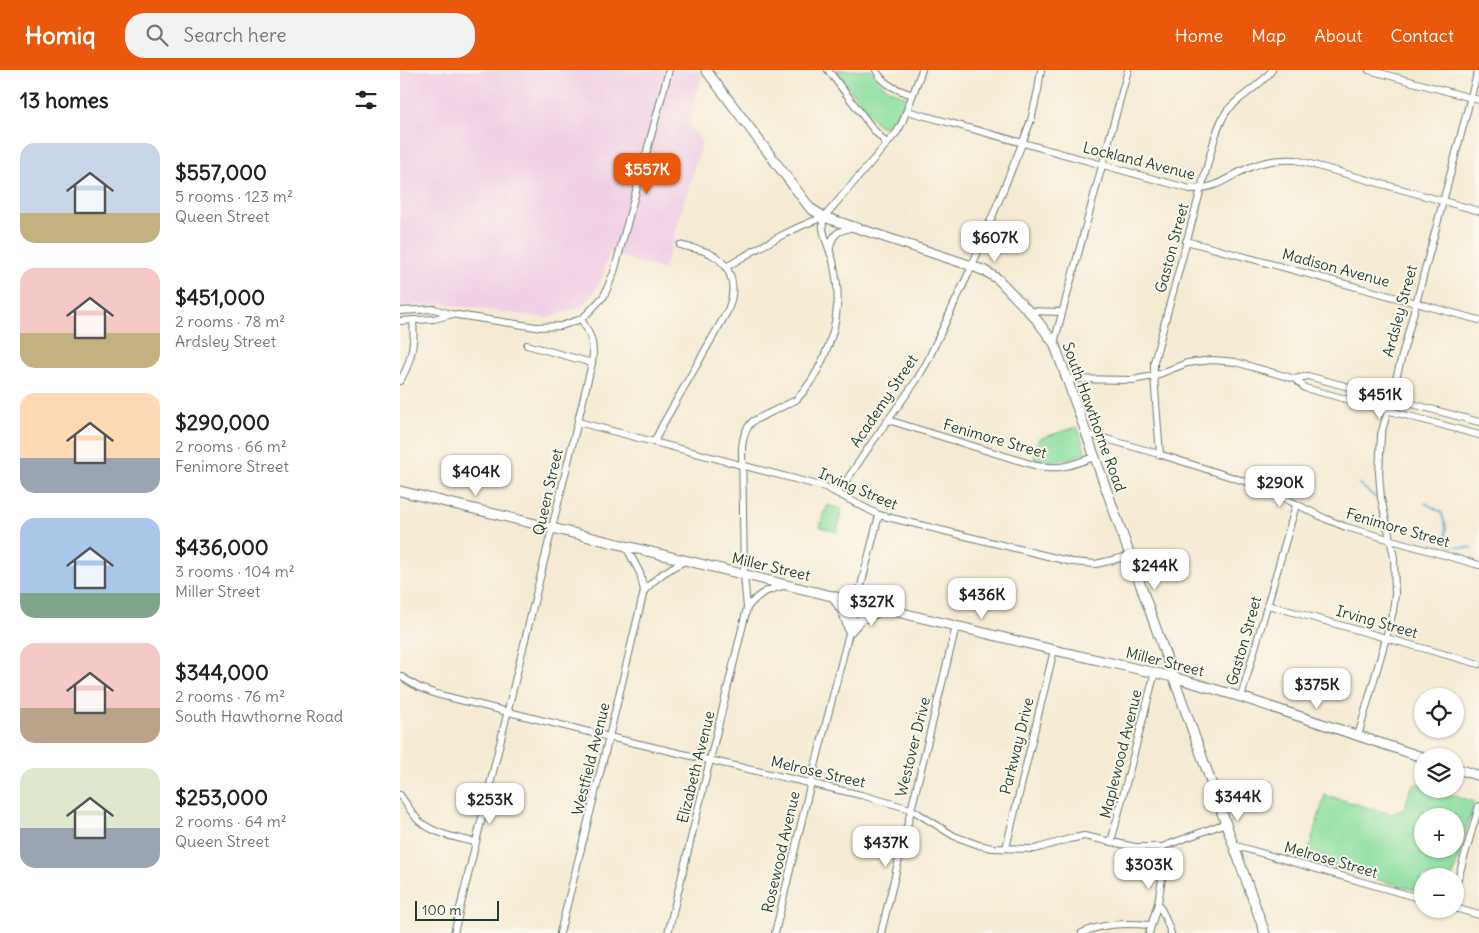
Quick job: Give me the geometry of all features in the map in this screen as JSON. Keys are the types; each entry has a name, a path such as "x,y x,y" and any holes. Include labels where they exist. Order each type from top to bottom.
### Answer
{"main road":[{"name":"South Hawthorne Road","path":"706,70 810,208 824,217 985,271 998,279 1028,311 1054,343 1265,933"},
{"name":"Miller Street","path":"400,491 1054,650 1152,671 1241,697 1414,754"},
{"path":"833,596 844,613 850,631 861,620 885,608"},
{"path":"1152,671 1165,656"},
{"path":"1180,697 1192,682"},
{"path":"1464,771 1479,776"}],"street":[{"path":"400,311 434,309 451,314 536,327 561,326 587,314 604,296 614,272 669,70"},
{"path":"828,70 873,129 887,144"},
{"path":"876,70 880,78 890,86 913,95"},
{"path":"726,267 760,247 824,217 900,128 922,70"},
{"name":"Academy Street","path":"838,493 926,364 972,266 1022,144 1031,120 1041,70"},
{"path":"1054,343 1128,70"},
{"name":"Gaston Street","path":"1160,455 1154,362 1215,137 1224,116 1234,104 1260,84 1272,70"},
{"path":"1369,70 1479,100"},
{"name":"Ardsley Street","path":"1358,736 1386,638 1395,594 1394,557 1382,501 1379,473 1381,435 1478,70"},
{"name":"Lockland Avenue","path":"907,111 1190,189 1202,189 1221,184 1256,165 1283,159 1310,163 1479,211"},
{"name":"Elizabeth Avenue","path":"668,933 748,608 744,575 742,441 749,424 796,400 810,382 822,360 831,336 837,308 837,283 830,249 824,233 822,222 824,217"},
{"path":"830,249 831,239 836,234 853,227"},
{"name":"Madison Avenue","path":"1186,241 1479,320"},
{"path":"654,442 731,303 733,287 726,267 711,254 680,245"},
{"path":"1028,311 1062,312"},
{"path":"400,321 434,319 451,314"},
{"name":"Queen Street","path":"454,933 592,363 594,352 592,340 581,318"},
{"path":"400,381 406,369 412,348 414,335 413,320"},
{"path":"527,346 592,363"},
{"path":"1067,379 1132,380 1154,376 1187,363 1212,360 1235,362 1295,379 1305,388 1479,435"},
{"path":"1295,379 1308,376 1479,422"},
{"name":"Fenimore Street","path":"888,420 1037,466 1061,468 1094,457"},
{"name":"Irving Street","path":"578,422 825,487 879,515 1072,562 1096,564 1129,556"},
{"name":"Fenimore Street","path":"1086,433 1250,483 1346,527 1479,564"},
{"name":"Gaston Street","path":"1241,697 1296,505"},
{"name":"Rosewood Avenue","path":"775,933 811,782 879,515"},
{"path":"625,545 640,573 644,590"},
{"path":"644,590 664,572 686,560"},
{"path":"748,608 758,595 772,588 787,585"},
{"name":"Westfield Avenue","path":"560,933 644,590"},
{"name":"Irving Street","path":"1268,605 1479,664"},
{"name":"Westover Drive","path":"881,933 956,626"},
{"name":"Parkway Drive","path":"1006,848 1054,650"},
{"name":"Maplewood Avenue","path":"1111,842 1152,671"},
{"name":"Melrose Street","path":"400,676 430,692 609,737 811,782 911,809 942,829 979,845 1035,849 1084,836 1135,847 1162,847 1226,824"},
{"path":"400,795 418,820 434,830 475,842"},
{"path":"1461,868 1479,806"},
{"name":"Melrose Street","path":"1233,845 1414,897"},
{"path":"1149,933 1158,903 1163,872 1162,847"},
{"path":"1158,903 1171,933"},
{"path":"1464,911 1479,915"},
{"path":"1082,933 1115,924 1150,925"}],"shaded area":[{"path":"400,70 697,70 702,75 692,110 690,126 702,142 664,270 610,253 602,277 593,294 582,306 546,318 444,304 400,306"}],"green space":[{"path":"835,70 872,70 878,80 886,87 907,97 896,123 887,126 877,124"},
{"path":"1077,427 1086,453 1054,461 1034,459 1038,439"},
{"path":"827,505 842,509 837,532 820,527"},
{"path":"1414,786 1414,798 1462,798 1474,802 1464,837 1464,808 1414,808 1414,858 1458,858 1455,868 1414,868 1414,890 1306,859 1325,795 1391,814 1404,809 1411,788"}],"waterway":[{"path":"1359,484 1376,498"},
{"path":"1425,503 1441,512 1446,526 1446,541 1449,545 1454,546"},
{"path":"1458,547 1472,548"}]}
